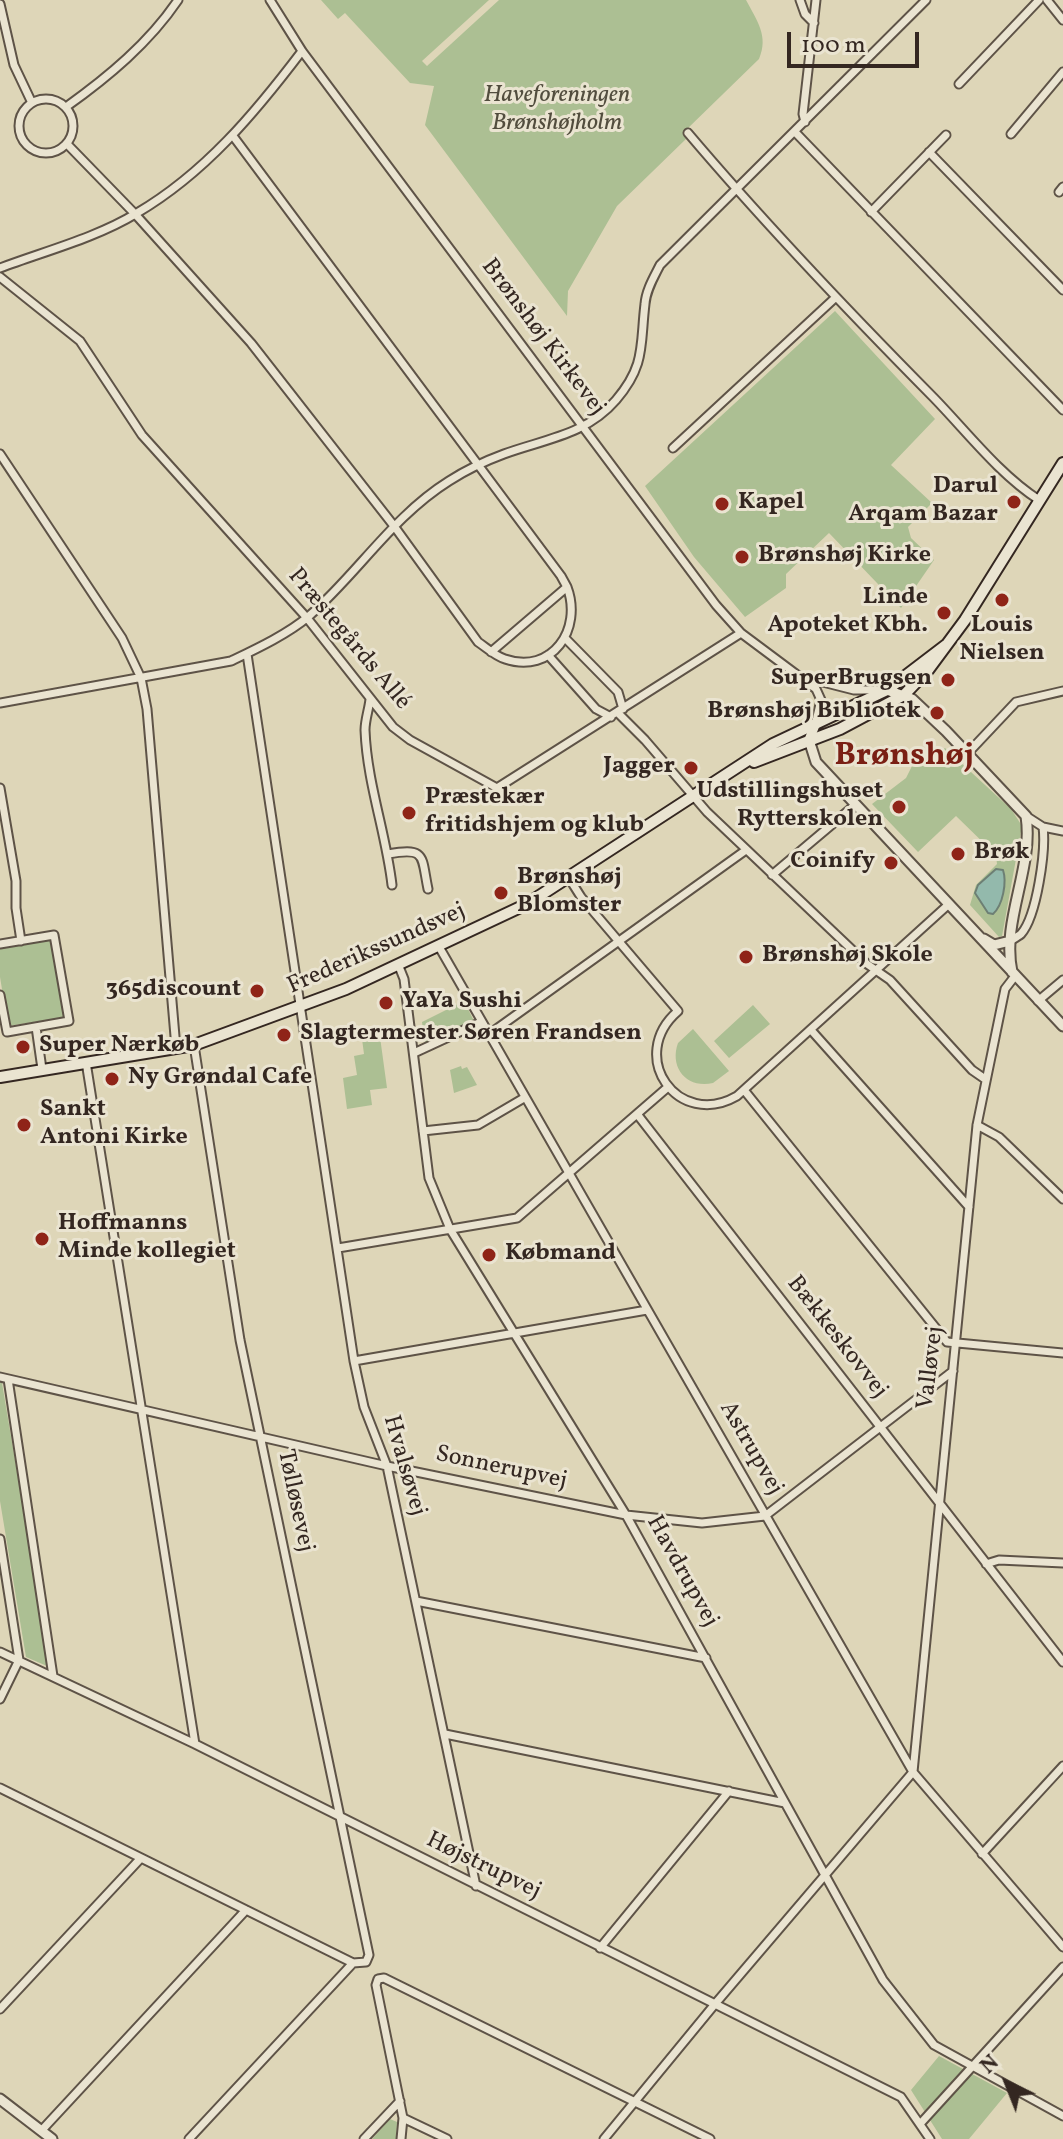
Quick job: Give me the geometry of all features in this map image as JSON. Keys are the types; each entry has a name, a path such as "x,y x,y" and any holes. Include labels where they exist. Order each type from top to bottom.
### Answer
{"main road":[{"name":"Frederikssundsvej","path":"734,771 868,717 904,695 928,670 997,572 1063,463"},
{"name":"Frederikssundsvej","path":"0,1077 194,1045 300,1006 398,964 527,904 773,744 887,690 946,645"}],"street":[{"path":"66,107 99,83 139,47 178,0"},
{"name":"Brønshøj Kirkevej","path":"270,0 302,51 716,605 741,633 805,678 854,690 887,690"},
{"path":"800,0 805,14 814,23"},
{"path":"805,122 803,114 816,0"},
{"path":"0,703 231,661 247,654 307,618 422,500 478,465 584,428 614,403 636,372 643,347 648,289 660,265 926,0"},
{"path":"959,84 1039,0"},
{"path":"1047,0 1063,20"},
{"path":"0,4 14,65 32,103"},
{"path":"0,268 135,214 198,169 264,102 302,51"},
{"path":"1011,134 1063,72"},
{"path":"50,99 66,107 74,126 67,144 59,151 49,153 29,147 19,130 19,119 24,110 32,103 50,99"},
{"path":"795,132 1063,410"},
{"path":"688,133 835,298 996,462 1039,500"},
{"path":"871,212 946,135"},
{"path":"67,144 135,214 251,343 394,526 470,632 491,652 504,659 534,661 548,655 565,638 573,613 567,587 233,136"},
{"path":"929,152 1063,290"},
{"name":"Præstegårds Allé","path":"0,277 80,341 142,435 307,618 393,727 410,740 497,788 741,633"},
{"path":"673,448 835,298"},
{"path":"0,454 122,638 141,678 147,709 176,1048"},
{"path":"491,652 567,587"},
{"path":"565,638 618,692 617,713"},
{"name":"Hvalsøvej","path":"247,654 354,1361 364,1407 387,1466 476,1886"},
{"path":"548,655 596,709 617,713 746,850 876,971 890,980 972,1070 985,1079"},
{"path":"805,678 820,693 815,725 809,740 816,762 1063,1026"},
{"path":"887,690 912,699 1019,805 1026,816 1043,827 1063,831"},
{"path":"967,754 1016,702 1063,691"},
{"path":"370,699 365,728 378,818 388,854 392,885"},
{"path":"0,788 16,881 21,941"},
{"path":"772,875 855,805"},
{"path":"1014,974 1009,959 1010,941 1027,842 1026,816"},
{"path":"973,929 994,945 1021,934 1029,920 1045,843 1043,827"},
{"path":"488,1035 746,850"},
{"path":"388,854 416,852 423,863 428,889"},
{"path":"569,878 618,942 678,1011 660,1033 656,1052 659,1071 668,1087 683,1099 701,1105 720,1104 744,1090 949,904"},
{"path":"0,944 54,935 69,1021 7,1032 0,995"},
{"name":"Astrupvej","path":"438,945 913,1772 1063,1947"},
{"name":"Havdrupvej","path":"398,964 404,979 429,1178 450,1229 626,1515 883,1980 934,2045 1063,2116"},
{"name":"Valløvej","path":"913,1772 977,1125 1005,989 1014,974"},
{"path":"1038,1001 1063,980"},
{"path":"414,1053 481,1022"},
{"path":"36,1027 42,1069"},
{"path":"811,1030 969,1207"},
{"name":"Tølløsevej","path":"194,1045 240,1340 369,1955 366,1962 353,1963"},
{"path":"86,1062 195,1744"},
{"path":"338,1248 517,1218 668,1087"},
{"path":"744,1090 947,1342 1063,1353"},
{"path":"423,1131 478,1125 524,1098"},
{"name":"Bækkeskovvej","path":"637,1114 1063,1662"},
{"path":"977,1125 993,1132 1063,1199"},
{"path":"354,1361 647,1310"},
{"path":"765,1516 953,1371"},
{"path":"4,1378 53,1676"},
{"name":"Sonnerupvej","path":"4,1378 387,1466 626,1515 702,1523 765,1516"},
{"path":"0,1539 19,1660 0,1699"},
{"path":"986,1564 999,1560 1063,1563"},
{"path":"416,1601 706,1658"},
{"name":"Højstrupvej","path":"0,1652 195,1744 901,2097 930,2139"},
{"path":"445,1734 785,1803"},
{"path":"982,1854 1063,1766"},
{"path":"604,2139 913,1772"},
{"path":"0,1788 353,1963 189,2139"},
{"path":"600,1948 729,1791"},
{"path":"0,2009 140,1859"},
{"path":"41,2131 246,1910"},
{"path":"920,2124 1063,1967"},
{"path":"401,2139 403,2118 376,1985 378,1979 384,1978 710,2139"},
{"path":"0,2099 52,2139"},
{"path":"364,2139 400,2101"},
{"path":"403,2118 447,2139"}],"green space":[{"name":"Haveforeningen Brønshøjholm","path":"321,0 489,0 422,61 427,66 499,0 746,0 763,43 759,59 685,131 686,139 617,206 568,291 567,316 425,125 434,86 410,83 345,13 338,19"},
{"path":"835,311 935,419 891,465 932,503 908,527 911,538 934,560 901,608 829,533 786,574 786,588 745,617 694,557 645,486"},
{"path":"945,748 1011,809 1022,826 1002,936 999,937 970,905 976,885 997,864 996,855 956,816 918,852 872,804 906,778 912,766 919,761 930,760"},
{"path":"50,940 66,1017 8,1026 0,977 0,948"},
{"path":"464,1001 474,1021 425,1044 422,1022"},
{"path":"753,1005 770,1024 729,1058 714,1041"},
{"path":"693,1029 729,1071 713,1083 688,1080 678,1068 678,1043"},
{"path":"380,1037 387,1088 370,1090 372,1105 347,1109 343,1078 357,1075 354,1056 364,1054 362,1039"},
{"path":"461,1066 462,1069 467,1067 477,1085 454,1093 450,1070"},
{"path":"0,1382 49,1662 47,1666 26,1657 0,1501"},
{"path":"939,2056 1007,2093 969,2139 942,2139 911,2090"},
{"path":"390,2119 397,2122 396,2139 372,2139"}],"water":[{"path":"996,869 1003,870 1004,887 1002,899 993,914 988,913 975,893 978,885"}],"place":[{"name":"Darul Arqam Bazar","path":"1014,502"},
{"name":"Kapel","path":"722,504"},
{"name":"Brønshøj Kirke","path":"742,557"},
{"name":"Louis Nielsen","path":"1002,600"},
{"name":"Linde Apoteket Kbh.","path":"944,613"},
{"name":"SuperBrugsen","path":"948,680"},
{"name":"Brønshøj Bibliotek","path":"937,713"},
{"name":"Jagger","path":"691,768"},
{"name":"Udstillingshuset Rytterskolen","path":"899,807"},
{"name":"Præstekær fritidshjem og klub","path":"409,813"},
{"name":"Brøk","path":"958,854"},
{"name":"Coinify","path":"891,863"},
{"name":"Brønshøj Blomster","path":"501,893"},
{"name":"Brønshøj Skole","path":"746,957"},
{"name":"365discount","path":"257,991"},
{"name":"YaYa Sushi","path":"386,1003"},
{"name":"Slagtermester Søren Frandsen","path":"284,1035"},
{"name":"Super Nærkøb","path":"23,1047"},
{"name":"Ny Grøndal Cafe","path":"112,1079"},
{"name":"Sankt Antoni Kirke","path":"24,1125"},
{"name":"Hoffmanns Minde kollegiet","path":"42,1239"},
{"name":"Købmand","path":"489,1255"}],"district":[{"name":"Brønshøj","path":"904,758"}]}
